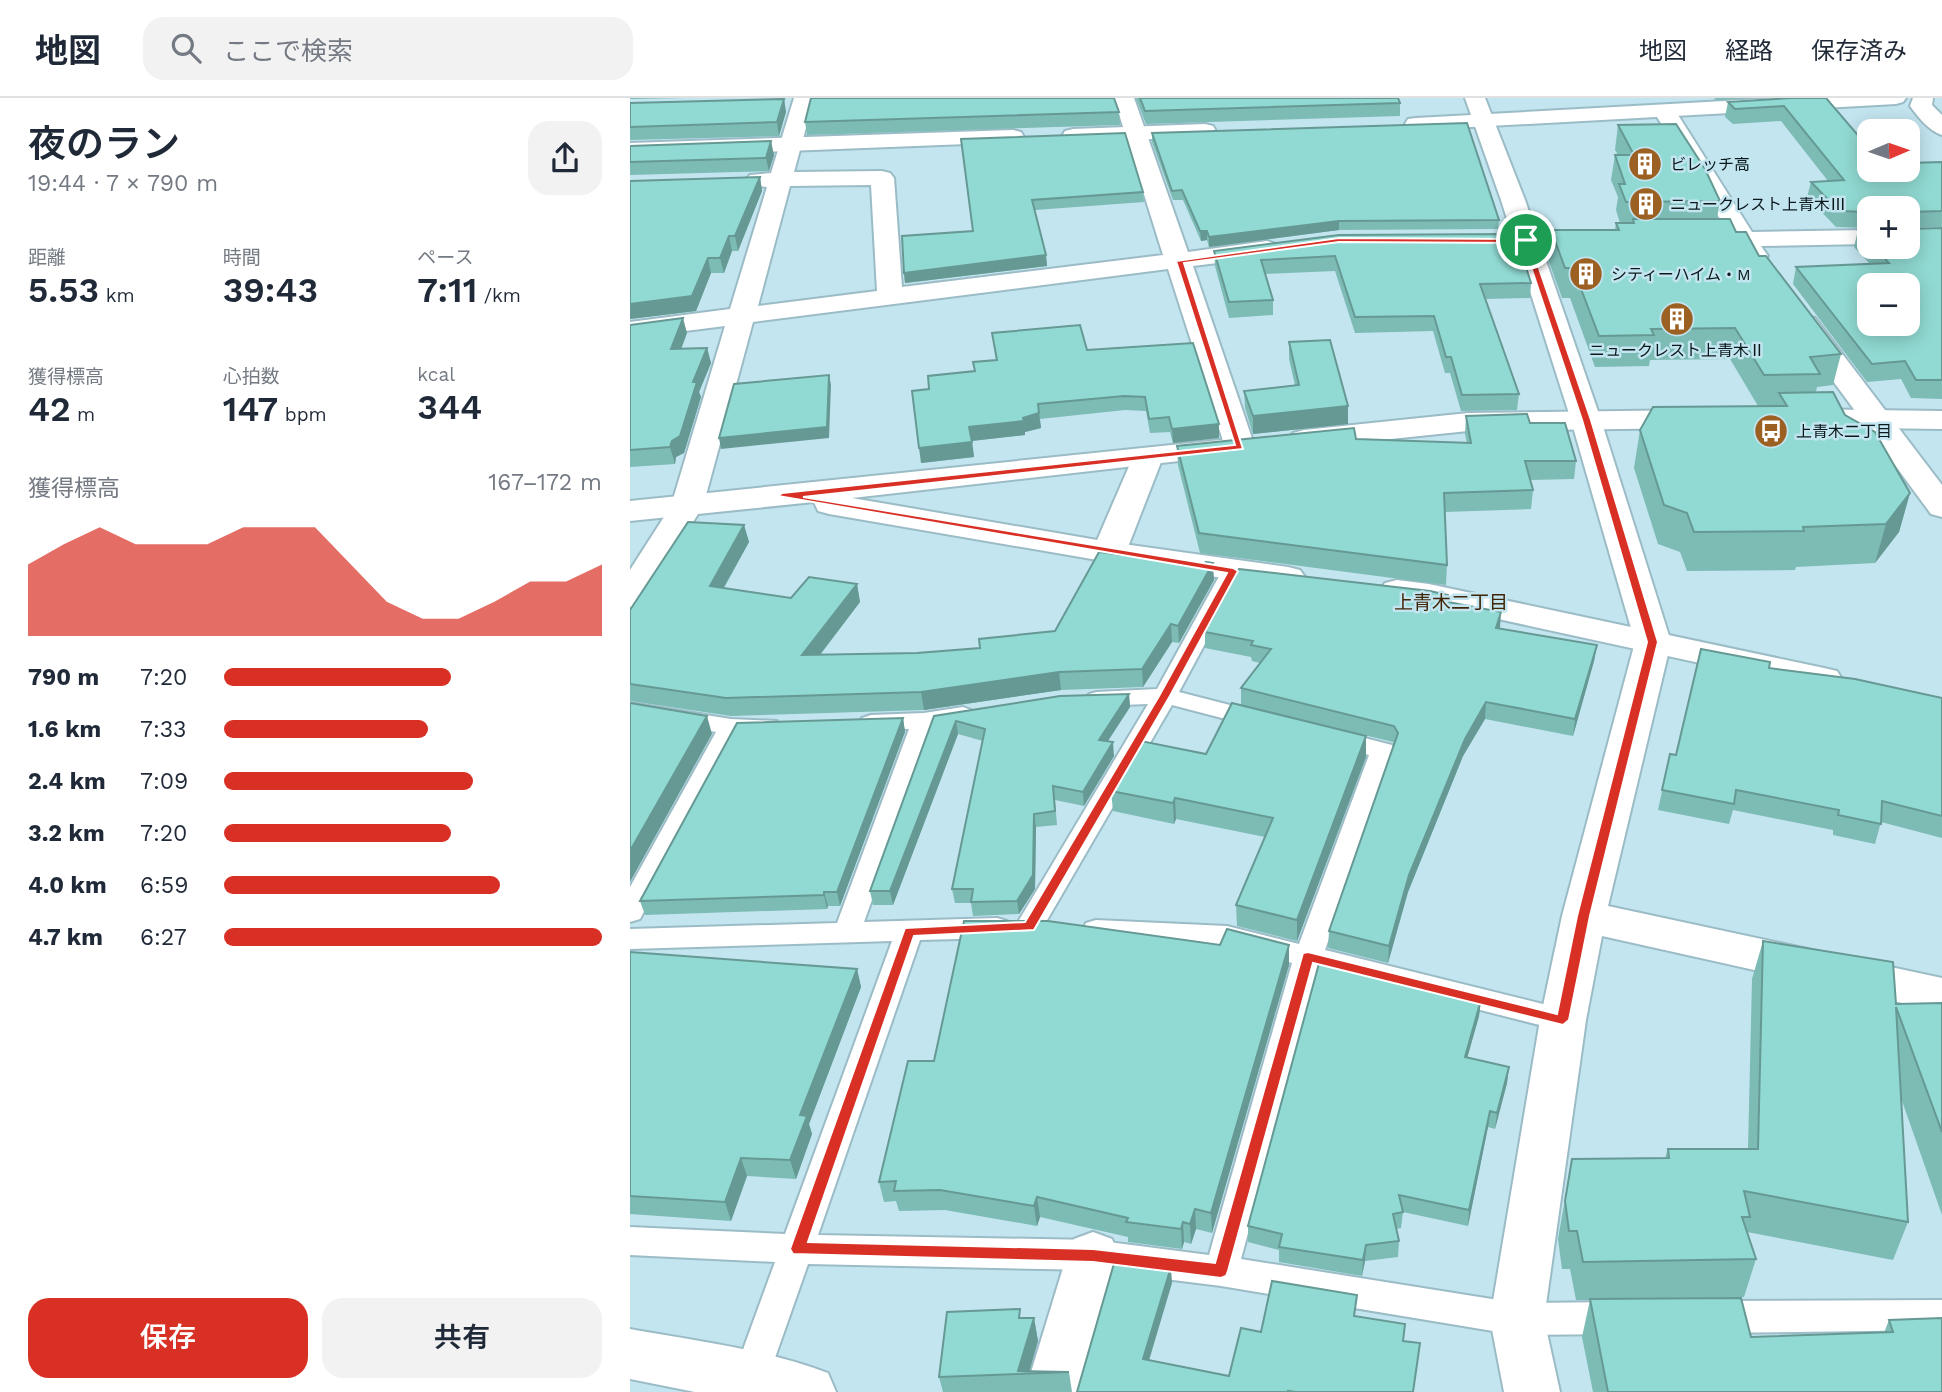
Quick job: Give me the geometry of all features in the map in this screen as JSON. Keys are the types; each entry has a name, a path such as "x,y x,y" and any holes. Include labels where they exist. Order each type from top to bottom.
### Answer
{"street":[{"path":"1124,98 1179,261 1263,444"},
{"path":"1401,125 1480,110 1665,112 1704,104 1896,98"},
{"path":"1923,98 1921,106 1942,128"},
{"path":"630,597 687,506 792,145 794,101"},
{"path":"1480,110 1586,420 1653,642 1584,916 1563,1020 1517,1319 1532,1392"},
{"path":"1665,112 1743,240 1768,273"},
{"path":"630,150 1219,131"},
{"path":"740,181 882,178 890,297"},
{"path":"1675,240 1857,237"},
{"path":"630,330 1286,247"},
{"path":"1792,306 1942,507"},
{"path":"630,511 1468,422 1724,418"},
{"path":"1765,418 1942,419"},
{"path":"1109,552 1148,457"},
{"path":"782,496 1109,552 1312,580"},
{"path":"1364,586 1429,594 1850,685"},
{"path":"1584,916 1942,995"},
{"path":"1053,1392 1093,1255"},
{"path":"630,1354 751,1377 808,1392"}],"lane":[{"path":"1051,928 1165,696 1233,571"},
{"path":"1074,700 1165,696 1280,725"},
{"path":"630,710 731,727 800,725"},
{"path":"841,723 923,721 992,711"},
{"path":"847,932 923,721"},
{"path":"630,912 731,727"},
{"path":"1221,1271 1308,957 1383,751 1306,732"},
{"path":"630,939 1051,928 1227,936 1563,1020"},
{"path":"751,1377 909,932"},
{"path":"630,1241 798,1249 1093,1255 1221,1271 1517,1319 1942,1315"}],"building":[{"path":"811,98 1114,98 1119,112 805,122"},
{"path":"1140,98 1398,98 1400,103 1145,111"},
{"path":"1826,98 1857,134 1857,182 1920,182 1920,163 1942,162 1942,211 1920,212 1920,196 1857,196 1857,212 1839,211 1811,182 1844,180 1784,106 1735,109 1728,102"},
{"path":"784,99 777,122 630,127 630,103"},
{"path":"1467,123 1499,220 1339,221 1209,237 1207,231 1200,231 1182,190 1172,191 1152,133"},
{"path":"1676,124 1705,169 1720,201 1626,202 1619,184 1625,184 1615,155 1634,155 1618,125"},
{"path":"1125,133 1143,192 1032,200 1046,255 904,273 902,236 973,231 961,139"},
{"path":"771,141 766,158 630,162 630,146"},
{"path":"760,177 735,236 729,236 720,258 708,258 692,296 630,304 630,181"},
{"path":"1633,219 1730,219 1736,232 1746,232 1759,256 1766,256 1841,354 1810,357 1820,374 1764,375 1735,328 1651,329 1654,335 1599,336 1573,268 1565,268 1551,230 1619,230 1616,223 1634,223"},
{"path":"1942,228 1942,380 1916,380 1905,361 1872,364 1796,267 1889,263 1885,259 1920,259 1920,229"},
{"path":"1505,234 1517,239 1531,283 1480,284 1519,394 1462,395 1451,357 1446,357 1434,316 1355,317 1335,256 1261,260 1273,300 1229,302 1214,251 1339,235"},
{"path":"683,318 671,349 707,348 693,382 697,382 680,436 672,441 670,447 630,450 630,325"},
{"path":"1080,325 1087,350 1193,343 1219,424 1172,429 1169,417 1149,419 1145,397 1124,396 1038,404 1039,413 1023,418 1024,421 969,427 972,442 919,448 912,391 929,389 928,376 975,371 973,362 997,360 992,333"},
{"path":"1330,340 1348,406 1253,416 1244,391 1299,385 1289,342"},
{"path":"829,375 827,427 719,438 734,384"},
{"path":"1833,392 1845,415 1875,432 1910,493 1886,524 1803,527 1804,531 1694,532 1687,513 1664,505 1640,430 1653,407 1787,406 1779,393"},
{"path":"1527,414 1530,423 1565,423 1576,461 1525,461 1533,490 1444,493 1447,565 1199,533 1177,446 1354,428 1356,439 1471,443 1466,416"},
{"path":"688,522 744,525 710,586 791,598 809,577 857,584 802,655 917,653 980,648 979,639 1055,631 1099,552 1207,565 1206,562 1213,563 1178,626 1171,624 1142,669 1059,672 921,692 726,698 630,684 630,610"},
{"path":"1239,569 1430,591 1448,595 1448,602 1501,612 1496,628 1597,645 1575,719 1486,702 1465,739 1409,875 1389,946 1329,931 1398,733 1394,726 1241,688 1271,649 1251,645 1253,641 1205,632"},
{"path":"1701,649 1770,662 1769,668 1855,679 1942,698 1942,816 1882,801 1881,824 1838,815 1839,810 1736,790 1734,804 1662,790 1670,754 1676,755"},
{"path":"1129,694 1099,740 1113,742 1083,792 1053,786 1055,811 1034,814 1033,875 1017,901 971,902 973,889 952,889 985,729 956,721 890,891 870,891 934,716 1060,696"},
{"path":"630,703 707,716 630,851"},
{"path":"1232,703 1366,736 1297,920 1236,905 1273,818 1175,798 1173,803 1111,791 1141,741 1206,754"},
{"path":"903,718 837,892 824,892 824,895 640,901 737,723"},
{"path":"964,921 1048,921 1220,945 1227,929 1289,945 1211,1213 1195,1209 1190,1224 1183,1222 1181,1229 1126,1222 1128,1218 1037,1197 1034,1206 940,1190 894,1191 896,1181 879,1182 908,1061 934,1061"},
{"path":"1763,941 1893,962 1896,1004 1942,1003 1942,1132 1896,1007 1908,1222 1744,1191 1750,1217 1742,1217 1756,1259 1583,1262 1577,1231 1569,1231 1565,1201 1572,1159 1669,1158 1668,1149 1758,1149"},
{"path":"630,952 857,969 800,1115 807,1116 790,1160 741,1158 725,1202 630,1196"},
{"path":"1321,956 1382,971 1381,976 1481,1000 1465,1057 1509,1067 1497,1113 1490,1111 1469,1210 1399,1195 1403,1212 1393,1214 1399,1241 1366,1245 1363,1260 1279,1247 1282,1234 1248,1226"},
{"path":"1115,1260 1171,1267 1143,1359 1229,1376 1241,1328 1261,1332 1272,1281 1357,1295 1354,1316 1405,1324 1403,1341 1420,1343 1413,1392 1077,1392"},
{"path":"1741,1298 1751,1337 1893,1332 1889,1320 1942,1318 1942,1392 1608,1392 1590,1299"},
{"path":"1020,1309 1019,1318 1034,1318 1018,1371 1069,1372 939,1377 947,1312"}],"place":[{"name":"ビレッチ高","path":"1645,164"},
{"name":"ニュークレスト上青木Ⅲ","path":"1646,204"},
{"name":"シティーハイム・M","path":"1586,274"},
{"name":"ニュークレスト上青木Ⅱ","path":"1677,319"},
{"name":"上青木二丁目","path":"1771,431"}],"district":[{"name":"上青木二丁目","path":"1451,602"}],"route":[{"path":"1339,240 1526,240 1586,420 1653,642 1584,916 1563,1020 1308,957 1221,1271 1093,1255 798,1249 909,932 1029,927 1165,696 1233,571 782,496 1240,447 1179,261 1339,240"}]}
